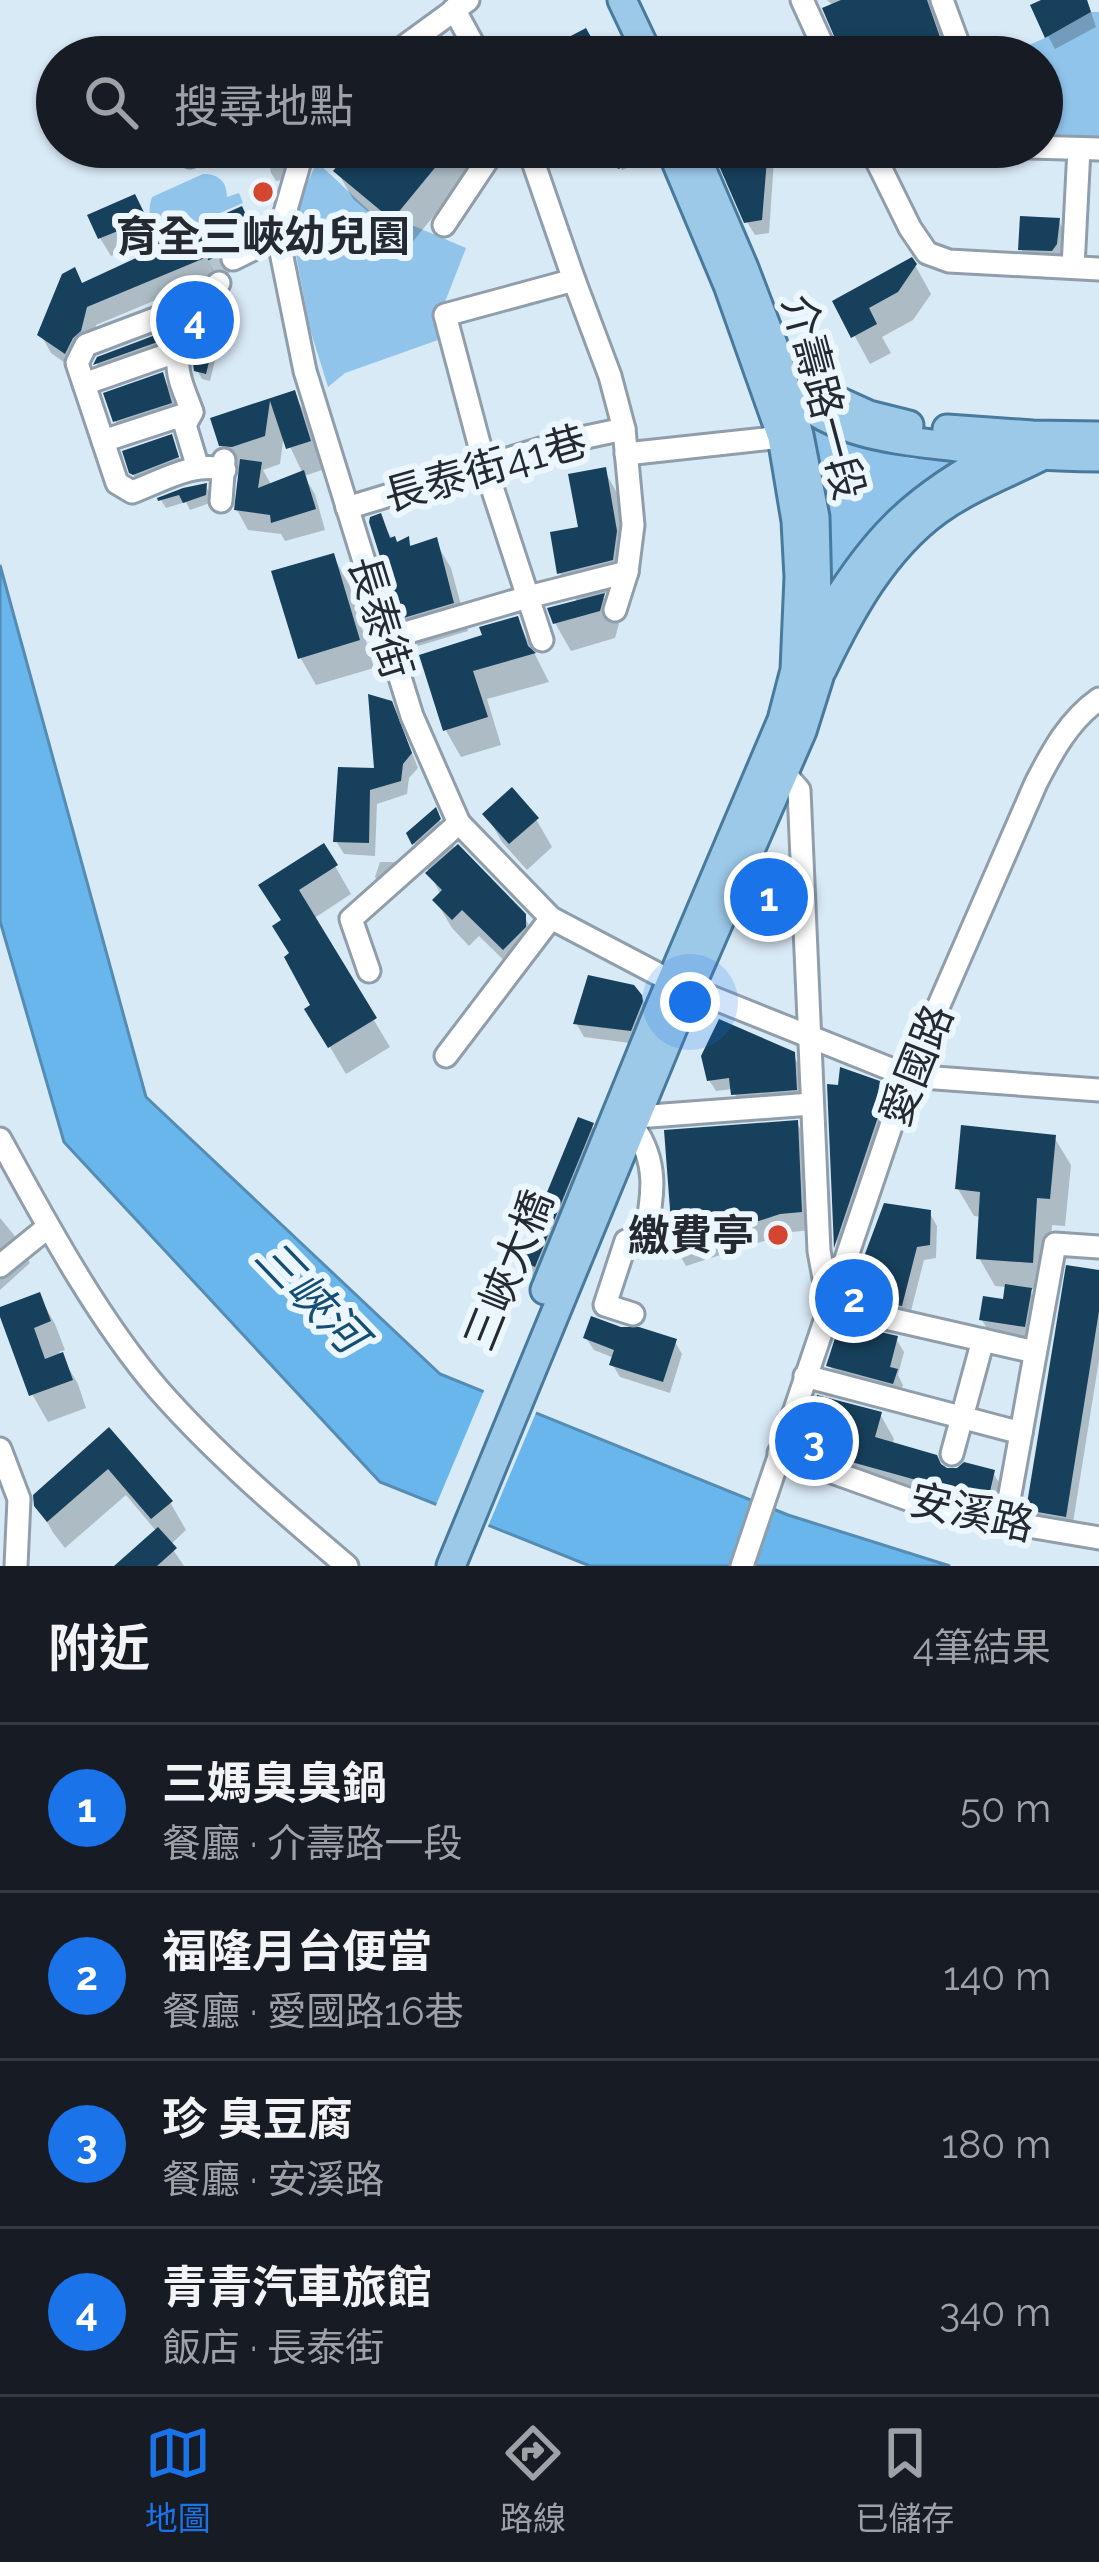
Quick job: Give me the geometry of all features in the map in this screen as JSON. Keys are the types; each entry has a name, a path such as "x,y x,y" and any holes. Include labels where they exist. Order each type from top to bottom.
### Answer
{"main road":[{"path":"603,0 619,36"},
{"path":"622,0 639,36"},
{"name":"介壽路一段","path":"679,168 728,285 762,348"},
{"name":"介壽路一段","path":"675,997 802,731 807,674 796,521 782,437 762,348 700,168"},
{"path":"762,348 788,391 862,434 1000,453 1099,436"},
{"path":"762,348 837,402 869,415 1099,457"},
{"name":"介壽路一段","path":"788,391 815,518 819,629"},
{"path":"807,674 901,543 939,510 1036,447"},
{"path":"807,674 819,629 883,536 915,505 1000,453"},
{"name":"介壽路一段","path":"675,997 782,720 807,674"},
{"name":"三峽大橋","path":"432,1566 635,1122 675,997"},
{"name":"三峽大橋","path":"451,1566 547,1308 675,997"}],"street":[{"path":"802,0 818,36"},
{"path":"942,0 955,36"},
{"path":"419,36 461,5 472,36"},
{"path":"1073,267 1089,149"},
{"name":"長泰街","path":"298,168 278,237 305,370 412,716 459,823 551,918 675,997 855,1045 908,1076 1099,1090"},
{"path":"443,225 482,168"},
{"path":"536,168 624,428 633,525 627,572 615,610"},
{"path":"880,168 927,254 949,261 1099,269"},
{"path":"221,501 225,464 198,468 132,492 117,483 77,363 86,346 223,276 278,237"},
{"path":"198,468 185,424 192,412 177,365 187,322 223,276"},
{"path":"542,640 485,466 445,316 574,280"},
{"path":"84,384 181,350"},
{"path":"103,441 192,412"},
{"name":"長泰街41巷","path":"347,508 624,428"},
{"path":"626,454 782,437"},
{"path":"388,638 627,572"},
{"name":"愛國路","path":"742,1566 949,966 1055,746 1099,699"},
{"path":"784,773 800,790 805,824 818,1036 811,1104 814,1219 830,1305 1035,1352"},
{"path":"369,970 351,919 459,823"},
{"path":"446,1056 551,918"},
{"path":"633,1314 605,1304 626,1241 645,1237 652,1200 649,1148 635,1122 811,1104"},
{"path":"0,1139 48,1227 158,1388 266,1498 347,1566"},
{"path":"0,1266 48,1227"},
{"path":"1005,1522 1055,1244 1099,1247"},
{"path":"952,1454 983,1340"},
{"path":"805,1376 1021,1433"},
{"path":"0,1448 19,1498 16,1566"},
{"name":"安溪路","path":"778,1453 919,1503 1099,1538"},
{"path":"0,1516 19,1498"}],"shaded area":[{"path":"1099,12 1099,138 1063,139 1063,36 1049,36"},
{"path":"314,168 323,168 392,232 407,223 466,248 436,325 441,339 345,373 328,387 310,329 293,239 301,196"},
{"path":"203,174 221,180 227,197 239,193 243,203 160,239 155,228 159,226 150,213 152,197"},
{"path":"802,414 868,449 913,459 971,459 900,500 865,537 826,593"}],"water":[{"name":"三峽河","path":"0,565 146,1097 440,1374 788,1515 950,1566 590,1566 380,1482 64,1142 0,921"}],"pier":[{"path":"486,1386 538,1408 486,1531 434,1510"}],"building":[{"path":"841,0 927,0 940,36 834,36 822,8"},
{"path":"1041,0 1087,0 1091,12 1044,36 1030,5"},
{"path":"336,168 435,168 392,220 333,171"},
{"path":"720,168 766,168 762,220 744,223"},
{"path":"135,194 159,243 242,206 254,232 221,250 222,268 213,270 207,257 87,307 81,331 65,354 37,335 62,274 75,267 82,283 136,258 123,229 98,239 87,215"},
{"path":"1020,216 1060,218 1052,251 1018,250"},
{"path":"912,257 917,264 898,292 869,308 877,324 851,338 832,301"},
{"path":"208,318 219,321 206,374 194,371 193,363"},
{"path":"166,331 166,339 93,365 97,357"},
{"path":"163,372 172,403 113,422 103,393"},
{"path":"295,390 311,441 286,449 270,401 265,436 232,447 219,446 210,418"},
{"path":"172,434 179,457 129,473 122,451"},
{"path":"240,459 262,462 258,488 304,470 316,509 271,523 270,515 234,510"},
{"path":"606,467 617,531 613,560 557,574 550,532 578,527 568,474"},
{"path":"207,483 206,495 183,503 179,495 157,498 183,488"},
{"path":"381,513 390,538 395,536 397,542 409,536 410,546 437,537 454,603 400,619 369,522"},
{"path":"334,553 360,640 298,659 271,571"},
{"path":"605,593 600,611 553,624 547,608"},
{"path":"518,616 528,646 536,653 473,671 488,717 443,731 419,655 482,635 479,627"},
{"path":"368,694 392,701 412,753 403,764 401,781 370,790 369,843 333,842 338,767 374,768"},
{"path":"512,787 539,818 509,844 482,814"},
{"path":"436,807 441,819 412,845 406,833"},
{"path":"324,843 338,865 299,890 377,1018 328,1048 304,1009 310,1005 284,957 289,953 272,926 281,920 258,885"},
{"path":"458,844 526,914 526,927 503,950 462,910 452,920 432,900 442,890 425,873"},
{"path":"772,879 788,885 789,900 783,913 761,904"},
{"path":"588,975 634,985 642,995 631,1031 573,1024"},
{"path":"719,1019 795,1052 797,1090 731,1095 729,1078 707,1081 701,1056"},
{"path":"840,1067 880,1081 877,1098 882,1097 834,1248 827,1084 838,1085"},
{"path":"578,1117 594,1123 535,1267 519,1260"},
{"path":"798,1120 802,1212 780,1214 673,1249 664,1130"},
{"path":"961,1125 1056,1135 1050,1199 1037,1198 1033,1263 976,1259 980,1192 955,1189"},
{"path":"884,1203 931,1210 930,1245 917,1247 902,1306 850,1294"},
{"path":"1066,1265 1099,1270 1099,1311 1066,1517 1026,1510"},
{"path":"1005,1284 1032,1288 1025,1327 979,1320 983,1296 1003,1299"},
{"path":"40,1292 51,1321 34,1328 45,1359 63,1352 73,1380 29,1396 0,1307"},
{"path":"591,1316 677,1339 663,1382 609,1365 614,1350 583,1338"},
{"path":"840,1323 898,1336 890,1367 898,1369 893,1384 826,1366"},
{"path":"817,1395 882,1412 875,1437 937,1455 947,1468 964,1462 995,1470 988,1500 801,1445"},
{"path":"109,1427 173,1501 151,1519 108,1469 47,1522 34,1506 33,1495"},
{"path":"158,1527 177,1548 157,1566 114,1566"}],"tunnel":[{"path":"213,270 233,259"}],"place":[{"name":"育全三峽幼兒園","path":"263,192"},
{"name":"青青汽車旅館","path":"195,320"},
{"name":"三媽臭臭鍋","path":"769,897"},
{"name":"繳費亭","path":"778,1235"},
{"name":"福隆月台便當","path":"854,1298"},
{"name":"珍 臭豆腐","path":"814,1441"}]}
